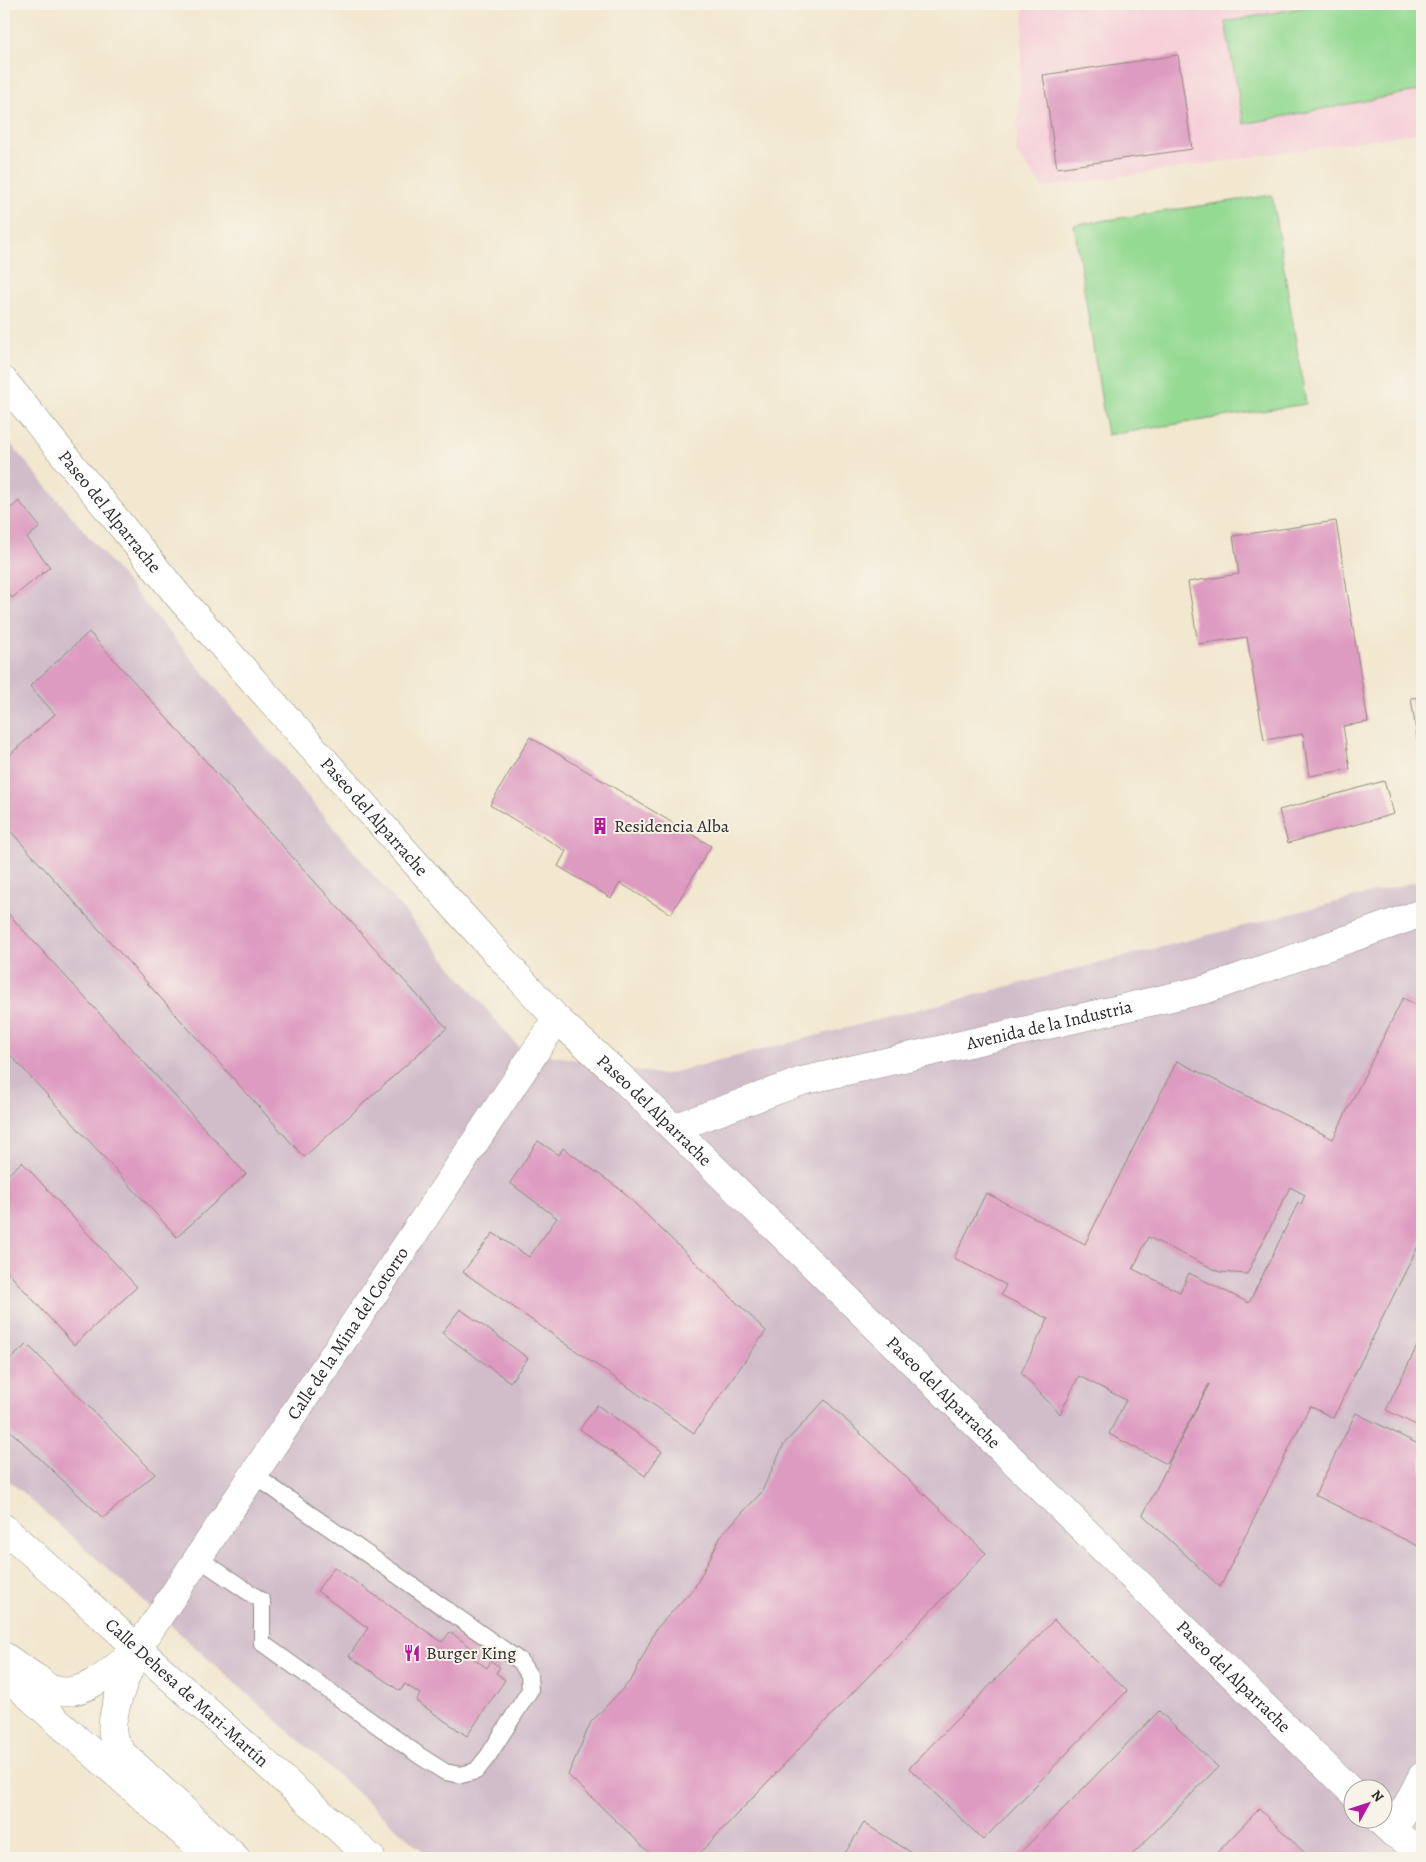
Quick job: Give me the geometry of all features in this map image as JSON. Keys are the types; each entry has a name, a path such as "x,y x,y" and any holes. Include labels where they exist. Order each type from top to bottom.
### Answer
{"main road":[{"name":"Paseo del Alparrache","path":"4,381 179,597 453,906 557,1019 674,1128 1344,1784"},
{"name":"Avenida de la Industria","path":"674,1128 802,1080 1207,989 1422,912"},
{"name":"Calle de la Mina del Cotorro","path":"138,1648 557,1019"},
{"name":"Calle Dehesa de Mari-Martín","path":"4,1528 371,1858"},
{"path":"4,1656 52,1689 64,1691 77,1690 97,1681 114,1671 138,1648"},
{"path":"138,1648 112,1721 114,1740 122,1753 236,1858"},
{"path":"4,1674 212,1858"},
{"path":"1394,1815 1422,1776"},
{"path":"1392,1830 1422,1851"}],"lane":[{"path":"198,1558 262,1601 262,1643 420,1756 446,1772 461,1775 476,1771 488,1756 530,1690 529,1675 520,1661 254,1475"}],"shaded area":[{"path":"1024,4 1422,4 1422,132 1043,188 1016,153"},
{"path":"4,436 521,1050 663,1075 1422,880 1422,1858 430,1858 4,1476"}],"green space":[{"path":"1321,4 1422,4 1422,90 1244,124 1225,22"},
{"path":"1272,195 1306,404 1107,435 1074,225"}],"building":[{"path":"1178,55 1192,149 1057,168 1043,75"},
{"path":"19,501 40,527 27,538 50,567 12,598 4,588 4,530 9,526 4,519 4,514"},
{"path":"1336,521 1368,722 1343,726 1350,769 1309,776 1303,734 1264,740 1247,637 1198,644 1188,582 1239,574 1233,536"},
{"path":"89,632 447,1028 304,1157 4,824 4,760 55,714 30,686"},
{"path":"1422,697 1422,764 1421,764 1411,698"},
{"name":"Residencia Alba","path":"530,737 711,846 671,914 620,883 611,898 558,866 566,851 490,805"},
{"path":"1384,781 1394,814 1288,843 1279,810"},
{"path":"4,909 246,1174 177,1237 4,1048"},
{"path":"1403,998 1422,1008 1422,1238 1333,1418 1310,1406 1220,1587 1143,1515 1209,1384 1167,1464 1109,1434 1126,1400 1079,1376 1060,1414 1021,1373 1048,1319 1001,1295 1006,1285 954,1258 986,1193 1085,1244 1177,1061 1333,1139","holes":["1290,1187 1305,1195 1301,1204 1298,1203 1249,1303 1189,1273 1180,1292 1133,1269 1148,1237 1220,1272 1247,1274"]},
{"path":"538,1141 559,1155 563,1148 621,1190 766,1331 694,1433 463,1272 493,1233 529,1257 557,1218 510,1183"},
{"path":"22,1162 137,1287 74,1345 4,1268 4,1178"},
{"path":"460,1309 528,1358 510,1382 442,1333"},
{"path":"1419,1342 1422,1344 1422,1428 1386,1410"},
{"path":"27,1344 155,1474 103,1518 4,1425 4,1365"},
{"path":"825,1400 986,1553 695,1858 655,1858 568,1775 591,1722 632,1679 656,1629 695,1587 722,1534 761,1493 784,1444"},
{"path":"597,1405 662,1451 645,1476 580,1429"},
{"path":"1356,1413 1422,1446 1422,1548 1315,1495"},
{"name":"Burger King","path":"334,1567 442,1642 450,1632 475,1650 470,1656 487,1668 491,1661 500,1667 496,1673 505,1680 467,1736 416,1701 420,1694 405,1684 400,1691 349,1656 368,1628 317,1591"},
{"path":"1054,1620 1127,1691 983,1840 909,1768"},
{"path":"1159,1711 1218,1767 1129,1858 1015,1858"},
{"path":"1259,1809 1310,1858 1212,1858"},
{"path":"864,1823 920,1858 842,1858"}],"place":[{"name":"Residencia Alba","path":"600,826"},
{"name":"Burger King","path":"412,1653"}]}
